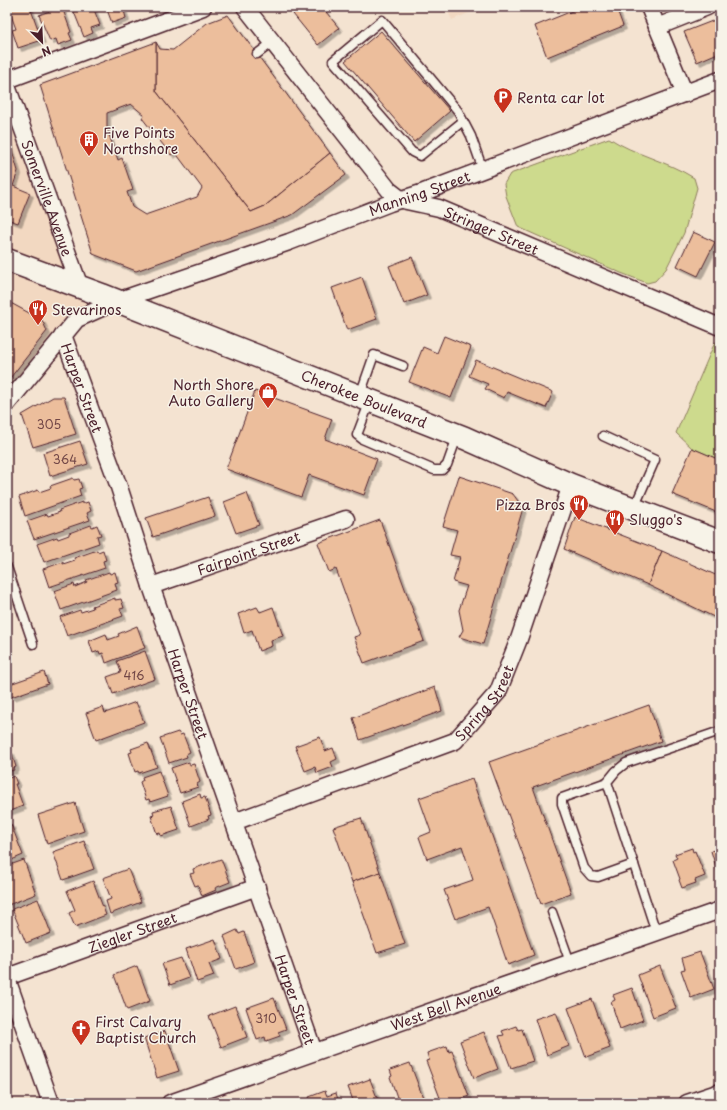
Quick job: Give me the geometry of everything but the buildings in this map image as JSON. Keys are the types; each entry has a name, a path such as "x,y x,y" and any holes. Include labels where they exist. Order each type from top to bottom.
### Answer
{"main road":[{"name":"Cherokee Boulevard","path":"7,260 80,286 365,398 458,435 571,485 720,542"}],"street":[{"path":"7,80 203,7"},
{"name":"Stringer Street","path":"245,7 389,190 402,200 439,208 720,327"},
{"path":"649,7 684,94"},
{"path":"657,26 707,7"},
{"name":"Manning Street","path":"7,404 77,319 117,301 289,242 720,80"},
{"name":"Somerville Avenue","path":"7,86 80,286"},
{"name":"Harper Street","path":"63,335 119,488 151,586 314,1052"},
{"name":"Spring Street","path":"234,822 455,741 498,692 519,639 571,485"},
{"name":"Fairpoint Street","path":"151,586 346,519"},
{"name":"Ziegler Street","path":"7,978 257,887"},
{"name":"West Bell Avenue","path":"170,1103 720,910"},
{"path":"7,978 51,1103"},
{"path":"688,1103 720,1092"}],"lane":[{"path":"463,121 420,156 412,152 333,61 382,20 458,111 471,136 483,170"},
{"path":"257,54 273,42"},
{"path":"403,366 374,355 357,434 362,439 434,470 442,470 447,465 458,435"},
{"path":"603,436 654,460 634,509"},
{"path":"7,568 33,644"},
{"path":"634,864 598,877 591,876 584,868 562,804 562,798 607,782 616,770 626,763 720,731"},
{"path":"607,782 656,932"},
{"path":"552,912 570,962"}],"shaded area":[{"path":"446,7 483,7 452,20"},
{"path":"7,86 80,286 102,295 77,319 7,404"}],"green space":[{"path":"609,138 629,149 673,167 694,178 697,188 684,233 666,269 655,281 647,283 621,273 518,227 506,196 504,184 510,174"},
{"path":"715,342 720,345 720,460 692,448 676,433"}],"place":[{"name":"Renta car lot","path":"503,114"},
{"name":"Five Points Northshore","path":"89,157"},
{"name":"Stevarinos","path":"38,326"},
{"name":"North Shore Auto Gallery","path":"268,409"},
{"name":"Pizza Bros","path":"579,521"},
{"name":"Sluggo's","path":"615,536"},
{"name":"First Calvary Baptist Church","path":"81,1046"}]}
